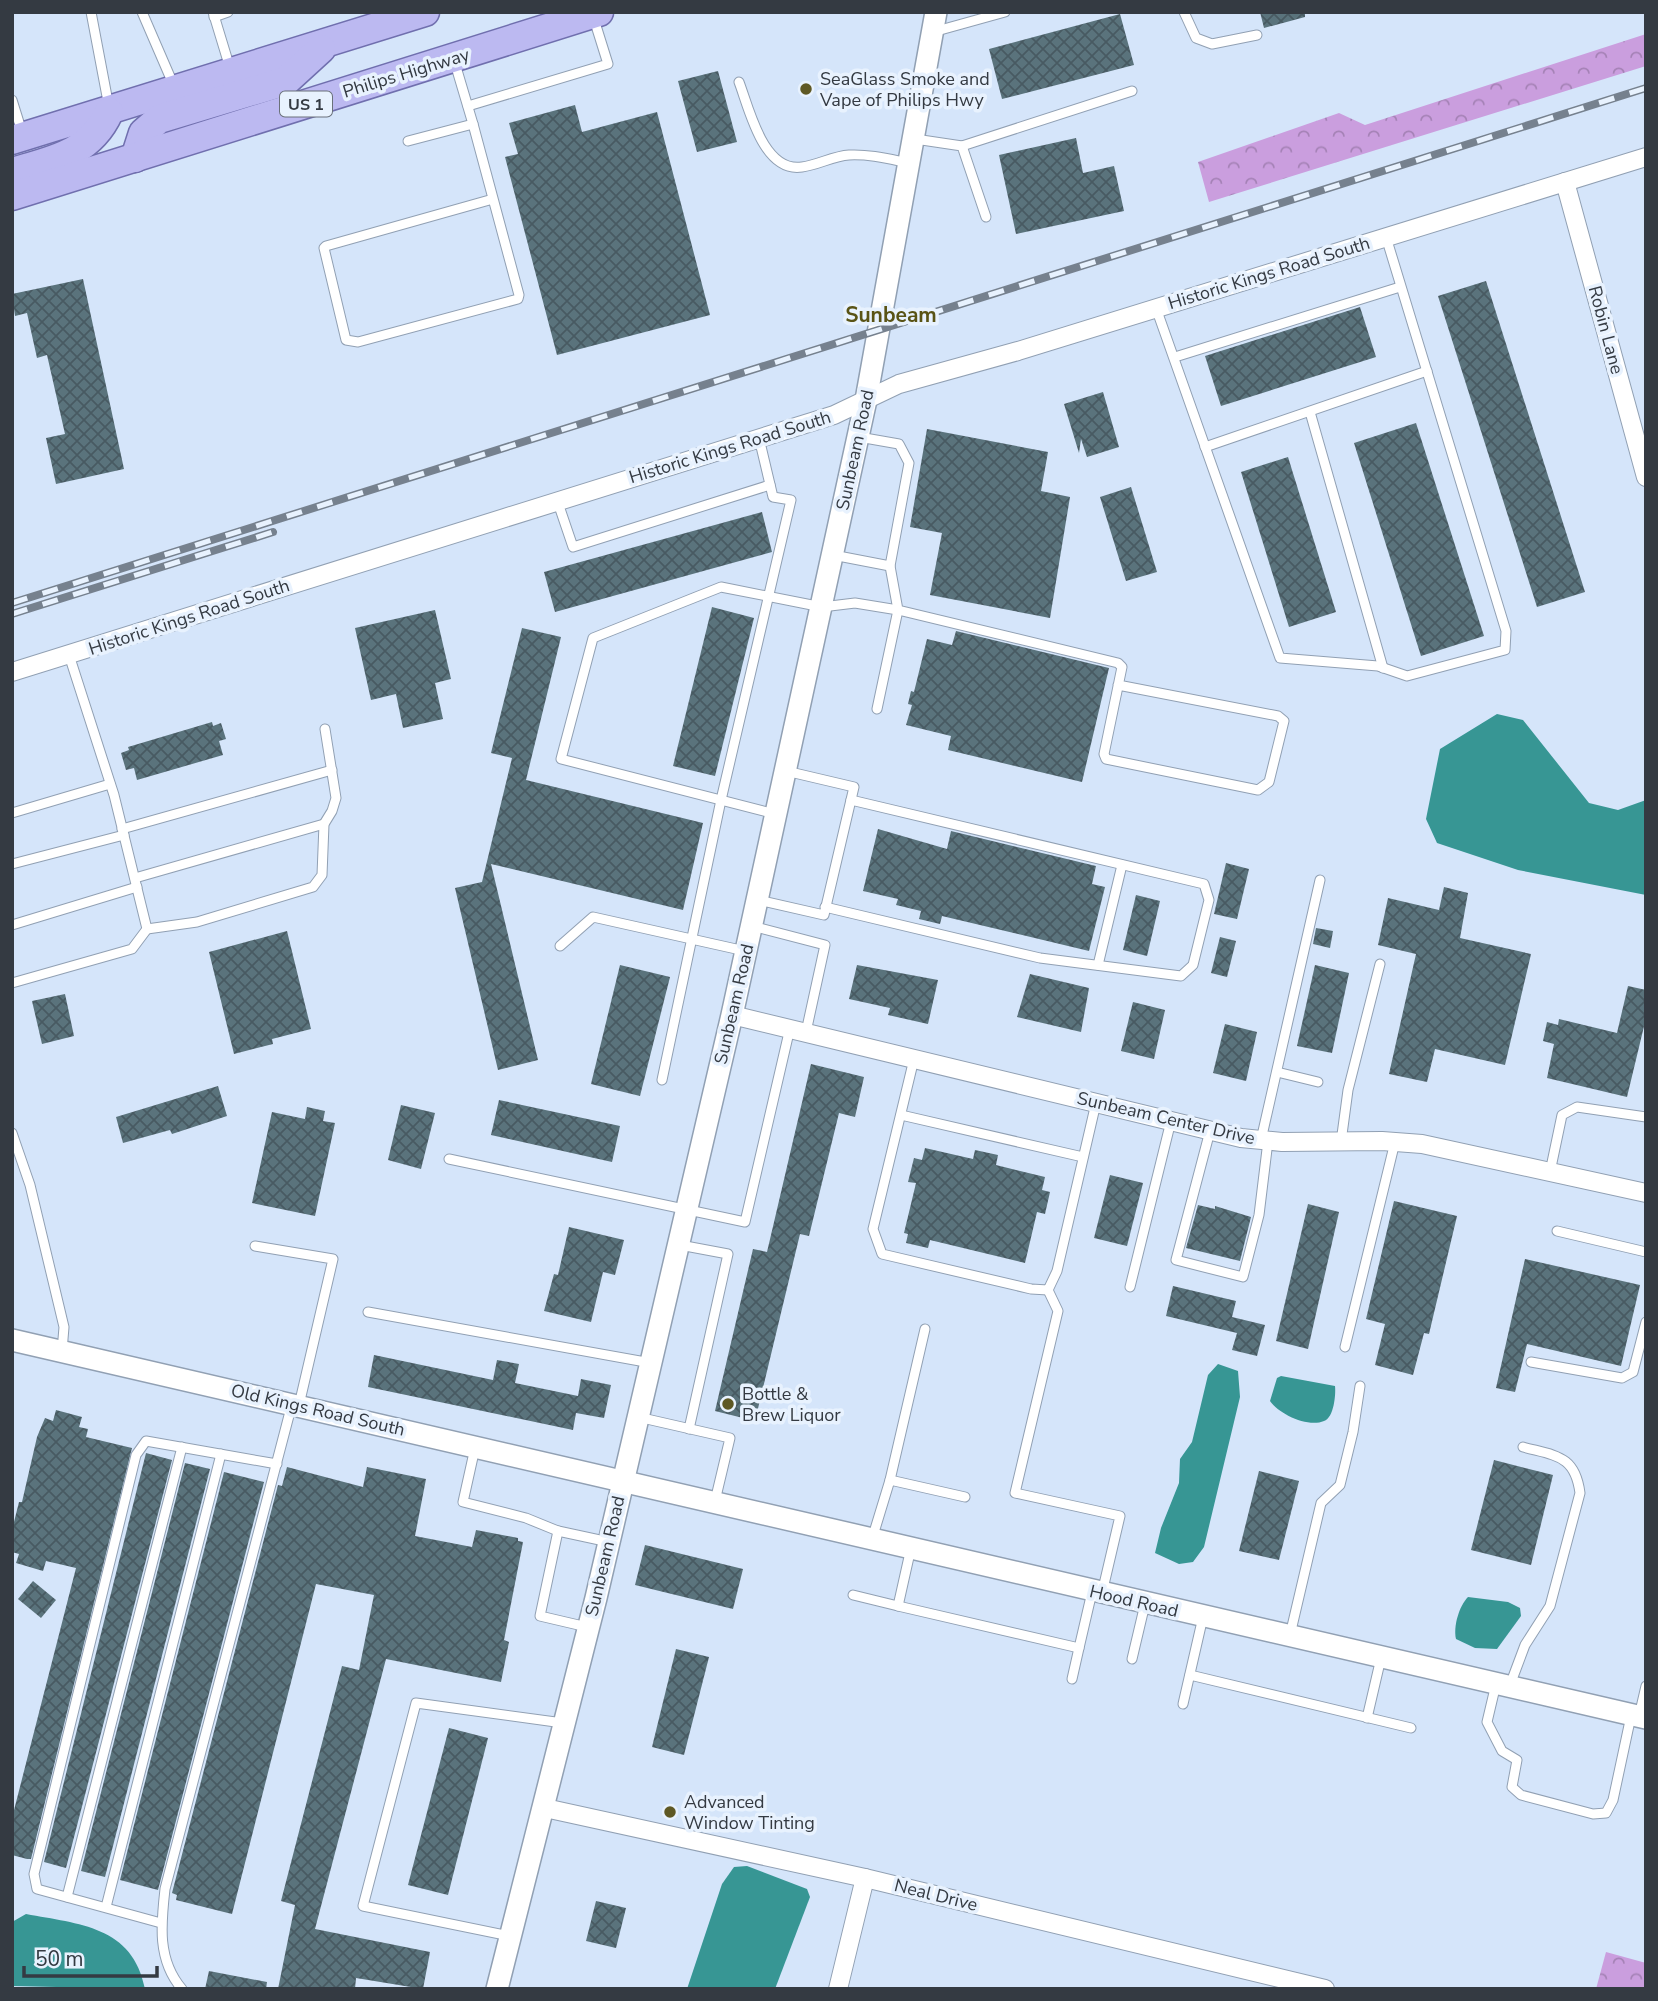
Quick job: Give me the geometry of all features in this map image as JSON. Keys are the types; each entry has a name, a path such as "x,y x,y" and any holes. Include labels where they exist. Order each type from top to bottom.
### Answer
{"main road":[{"path":"18,139 425,12"},
{"name":"Philips Highway","path":"12,195 595,13"},
{"path":"135,158 143,133 159,119 286,80 329,42"},
{"path":"12,172 70,155 102,128 109,112"}],"street":[{"name":"Sunbeam Road","path":"497,1989 589,1628 758,900 866,400 934,22"},
{"name":"Historic Kings Road South","path":"12,672 834,415 899,384 1646,157"},
{"name":"Robin Lane","path":"1565,182 1646,477"},
{"name":"Sunbeam Center Drive","path":"732,1015 1210,1131 1265,1140 1422,1144 1646,1193"},
{"name":"Old Kings Road South","path":"12,1340 623,1480"},
{"name":"Hood Road","path":"623,1480 1097,1593 1638,1716"},
{"name":"Neal Drive","path":"545,1808 865,1878 1325,1989"},
{"path":"838,1989 865,1878"}],"lane":[{"path":"91,12 109,112"},
{"path":"142,12 176,91"},
{"path":"228,12 214,14 231,73"},
{"path":"1184,12 1196,38 1212,44 1257,35"},
{"path":"468,106 608,64 595,13"},
{"path":"934,22 998,13"},
{"path":"453,58 473,124 493,199 518,299 358,342 346,340 324,248 326,246 493,199"},
{"path":"739,82 759,139 776,160 799,168 846,155 867,154 909,163"},
{"path":"913,139 962,146 1132,90"},
{"path":"12,100 18,139"},
{"path":"408,141 473,124"},
{"path":"962,146 986,217"},
{"path":"1156,308 1280,658 1383,668 1407,677 1505,650 1506,631 1399,287 1386,237"},
{"path":"1175,357 1399,287"},
{"path":"1205,447 1426,371"},
{"path":"1310,412 1383,668"},
{"path":"858,437 899,444 909,463 890,566 898,610 877,709"},
{"path":"662,1080 721,800 791,500 773,497 759,438"},
{"path":"557,500 573,547 770,485"},
{"path":"833,555 890,566"},
{"path":"776,814 561,759 593,638 721,587 822,607 855,603 898,610 1118,663 1122,667 1118,685 1104,754 1106,759 1258,790 1269,782 1284,721 1278,716 1118,685"},
{"path":"69,655 110,783 147,929"},
{"path":"12,983 132,948 147,929 197,922 313,887 322,875 324,824 336,798 325,729"},
{"path":"12,864 332,770"},
{"path":"758,900 824,915 851,800 854,786 786,771"},
{"path":"12,813 110,783"},
{"path":"825,907 1040,958 1181,976 1193,965 1209,900 1204,884 851,800"},
{"path":"12,925 324,824"},
{"path":"1098,965 1122,865"},
{"path":"1210,1131 1177,1260 1243,1277 1259,1214 1265,1140 1277,1072 1320,880"},
{"path":"560,946 593,917 746,951"},
{"path":"449,1159 745,1222 798,1030 825,945 752,926"},
{"path":"1341,1142 1348,1090 1380,964"},
{"path":"914,1059 873,1229 882,1254 1031,1289 1048,1290"},
{"path":"1277,1072 1318,1082"},
{"path":"1048,1290 1057,1271 1096,1103"},
{"path":"1550,1173 1562,1115 1577,1107 1646,1117"},
{"path":"901,1115 1083,1157"},
{"path":"1130,1287 1171,1121"},
{"path":"12,1133 30,1185 64,1327 62,1351"},
{"path":"1345,1346 1395,1142"},
{"path":"1557,1231 1646,1252"},
{"path":"678,1244 728,1254 689,1429"},
{"path":"182,1989 171,1976 160,1933 165,1889 276,1464 295,1404 333,1259 255,1246"},
{"path":"1048,1290 1058,1311 1015,1493 1121,1516 1079,1648 1072,1679"},
{"path":"368,1312 651,1363"},
{"path":"1531,1362 1622,1378 1633,1372 1646,1322"},
{"path":"872,1539 890,1480 925,1329"},
{"path":"1290,1636 1321,1503 1340,1485 1353,1432 1360,1386"},
{"path":"638,1417 730,1438 715,1501"},
{"path":"161,1923 37,1889 34,1874 36,1856 136,1455 146,1441 276,1464"},
{"path":"67,1897 182,1447"},
{"path":"475,1447 463,1502 526,1518 558,1531 609,1542"},
{"path":"1523,1447 1564,1459 1577,1474 1580,1493 1550,1606 1503,1685 1487,1722 1502,1751 1517,1760 1512,1787 1521,1795 1594,1814 1606,1813 1613,1800 1646,1686"},
{"path":"106,1908 222,1454"},
{"path":"890,1480 965,1497"},
{"path":"558,1531 540,1616 589,1628"},
{"path":"898,1606 911,1548"},
{"path":"853,1595 1079,1648"},
{"path":"1132,1659 1145,1604"},
{"path":"1183,1704 1203,1617"},
{"path":"1367,1718 1381,1658"},
{"path":"1190,1675 1411,1728"},
{"path":"511,1936 363,1906 416,1703 566,1723"}],"green space":[{"path":"1646,34 1646,66 1209,202 1198,162 1339,113 1365,125"},
{"path":"1606,1952 1646,1963 1646,1989 1596,1989"}],"shaded area":[{"path":"1497,714 1523,720 1589,803 1618,810 1646,800 1646,895 1518,870 1437,843 1426,819 1440,749"},
{"path":"1218,1364 1238,1371 1240,1397 1204,1547 1193,1562 1179,1564 1155,1553 1161,1528 1179,1483 1180,1459 1192,1442 1208,1375"},
{"path":"1281,1376 1335,1386 1334,1405 1327,1419 1310,1423 1287,1415 1274,1406 1270,1401 1277,1378"},
{"path":"1468,1597 1508,1602 1520,1608 1521,1616 1497,1649 1475,1648 1456,1639 1458,1617"},
{"path":"747,1866 807,1889 810,1897 775,1989 687,1989 722,1884 734,1867"},
{"path":"26,1914 84,1926 116,1940 129,1952 139,1968 145,1989 12,1986 12,1922"}],"building":[{"path":"1260,12 1305,12 1305,17 1264,28"},
{"path":"1120,14 1134,65 1002,99 989,49"},
{"path":"718,71 737,142 697,152 678,81"},
{"path":"575,105 582,132 657,112 710,315 557,355 505,157 518,154 509,123"},
{"path":"1076,138 1083,173 1114,166 1124,211 1016,234 999,155"},
{"path":"83,279 124,469 56,484 46,438 65,434 47,355 37,358 27,313 15,316 12,294"},
{"path":"1486,281 1585,592 1537,607 1438,296"},
{"path":"1360,307 1376,357 1221,406 1205,356"},
{"path":"1103,392 1119,447 1087,457 1081,439 1079,453 1064,404"},
{"path":"1416,423 1484,636 1421,656 1354,443"},
{"path":"927,429 1048,452 1041,491 1070,497 1050,618 930,595 942,533 910,527"},
{"path":"1288,457 1336,612 1289,627 1241,472"},
{"path":"1131,487 1157,572 1126,581 1100,497"},
{"path":"762,512 772,552 555,612 544,572"},
{"path":"712,607 754,618 715,776 673,766"},
{"path":"435,610 451,679 435,683 443,719 403,728 396,694 371,700 355,628"},
{"path":"522,628 561,637 526,780 703,823 683,910 491,864 538,1060 498,1070 455,888 482,882 512,758 491,753"},
{"path":"956,631 1109,668 1082,782 948,750 951,736 906,725 912,705 908,704 911,691 914,692 927,639 952,645"},
{"path":"212,722 213,726 221,723 226,739 219,741 223,755 137,780 134,768 126,770 121,753 129,750 128,747"},
{"path":"878,829 947,849 951,831 1096,866 1092,884 1105,887 1089,951 942,916 940,924 919,919 921,911 896,905 898,899 863,891"},
{"path":"1226,863 1249,869 1237,919 1214,914"},
{"path":"1444,887 1468,893 1460,938 1531,954 1505,1065 1435,1049 1427,1082 1389,1074 1416,954 1378,945 1388,898 1439,910"},
{"path":"1136,895 1160,901 1147,956 1123,950"},
{"path":"1316,928 1333,931 1330,948 1313,944"},
{"path":"287,931 311,1029 272,1039 273,1044 234,1054 209,952"},
{"path":"1220,937 1236,941 1227,977 1211,973"},
{"path":"620,965 670,977 640,1096 591,1084"},
{"path":"857,965 938,980 928,1024 888,1015 890,1008 849,999"},
{"path":"1315,965 1349,973 1332,1053 1297,1046"},
{"path":"1030,974 1089,988 1081,1032 1017,1017"},
{"path":"1628,986 1646,990 1646,1018 1627,1097 1547,1078 1554,1044 1543,1041 1547,1022 1558,1025 1559,1019 1617,1033"},
{"path":"65,994 74,1036 42,1044 32,1001"},
{"path":"1133,1002 1165,1010 1154,1059 1121,1051"},
{"path":"1225,1024 1257,1032 1246,1081 1213,1073"},
{"path":"811,1064 864,1077 855,1117 839,1113 809,1236 800,1234 755,1421 715,1411 753,1249 767,1252"},
{"path":"218,1086 227,1116 172,1134 170,1130 123,1143 116,1117"},
{"path":"499,1100 620,1126 612,1162 491,1135"},
{"path":"401,1105 435,1113 421,1169 388,1160"},
{"path":"307,1107 325,1111 323,1121 335,1123 315,1216 252,1203 272,1112 305,1119"},
{"path":"925,1148 973,1159 975,1150 998,1155 996,1165 1045,1177 1042,1190 1050,1192 1045,1214 1037,1212 1025,1263 930,1240 928,1248 906,1243 908,1234 904,1233 916,1183 908,1182 914,1158 922,1160"},
{"path":"1110,1175 1143,1183 1127,1246 1094,1238"},
{"path":"1394,1201 1457,1216 1429,1334 1424,1333 1413,1375 1375,1365 1385,1324 1366,1319"},
{"path":"1308,1204 1339,1212 1308,1349 1276,1341"},
{"path":"1198,1205 1215,1209 1215,1206 1251,1217 1240,1261 1186,1248"},
{"path":"569,1227 624,1240 615,1275 603,1272 591,1322 544,1311 554,1274 558,1275"},
{"path":"1525,1259 1640,1285 1621,1366 1527,1344 1515,1392 1496,1388"},
{"path":"1173,1286 1236,1301 1232,1317 1265,1325 1257,1356 1232,1350 1237,1333 1166,1316"},
{"path":"374,1355 493,1380 497,1360 519,1364 515,1383 578,1396 581,1379 611,1385 604,1418 576,1413 573,1430 368,1387"},
{"path":"56,1410 82,1417 79,1427 88,1429 86,1437 132,1448 31,1859 27,1859 12,1855 12,1818 76,1568 46,1561 43,1571 16,1563 19,1554 12,1552 12,1530 19,1502 22,1502 37,1437 45,1418 53,1421"},
{"path":"146,1453 172,1460 66,1868 44,1862"},
{"path":"1494,1460 1553,1475 1531,1565 1471,1550"},
{"path":"185,1463 210,1469 105,1877 81,1871"},
{"path":"287,1467 363,1487 367,1467 426,1479 415,1536 472,1547 476,1530 518,1538 518,1541 523,1542 504,1640 509,1642 501,1682 386,1659 315,1929 430,1952 423,1989 356,1978 355,1989 278,1989 295,1905 281,1901 342,1666 359,1670 374,1595 316,1584 232,1914 176,1900 177,1895 172,1893 278,1485 282,1486"},
{"path":"1259,1471 1299,1481 1279,1560 1239,1551"},
{"path":"224,1472 264,1482 158,1890 120,1880"},
{"path":"645,1545 743,1569 733,1609 635,1585"},
{"path":"33,1581 56,1600 41,1618 18,1599"},
{"path":"676,1649 709,1657 684,1755 652,1747"},
{"path":"449,1728 488,1738 448,1895 408,1885"},
{"path":"596,1901 626,1908 616,1948 586,1941"},
{"path":"209,1971 267,1982 266,1989 205,1989"}],"railway":[{"path":"12,603 1646,88"},
{"path":"12,614 273,532"}],"place":[{"name":"SeaGlass Smoke and Vape of Philips Hwy","path":"806,89"},
{"name":"Bottle & Brew Liquor","path":"728,1404"},
{"name":"Advanced Window Tinting","path":"670,1812"}],"district":[{"name":"Sunbeam","path":"891,315"}]}
